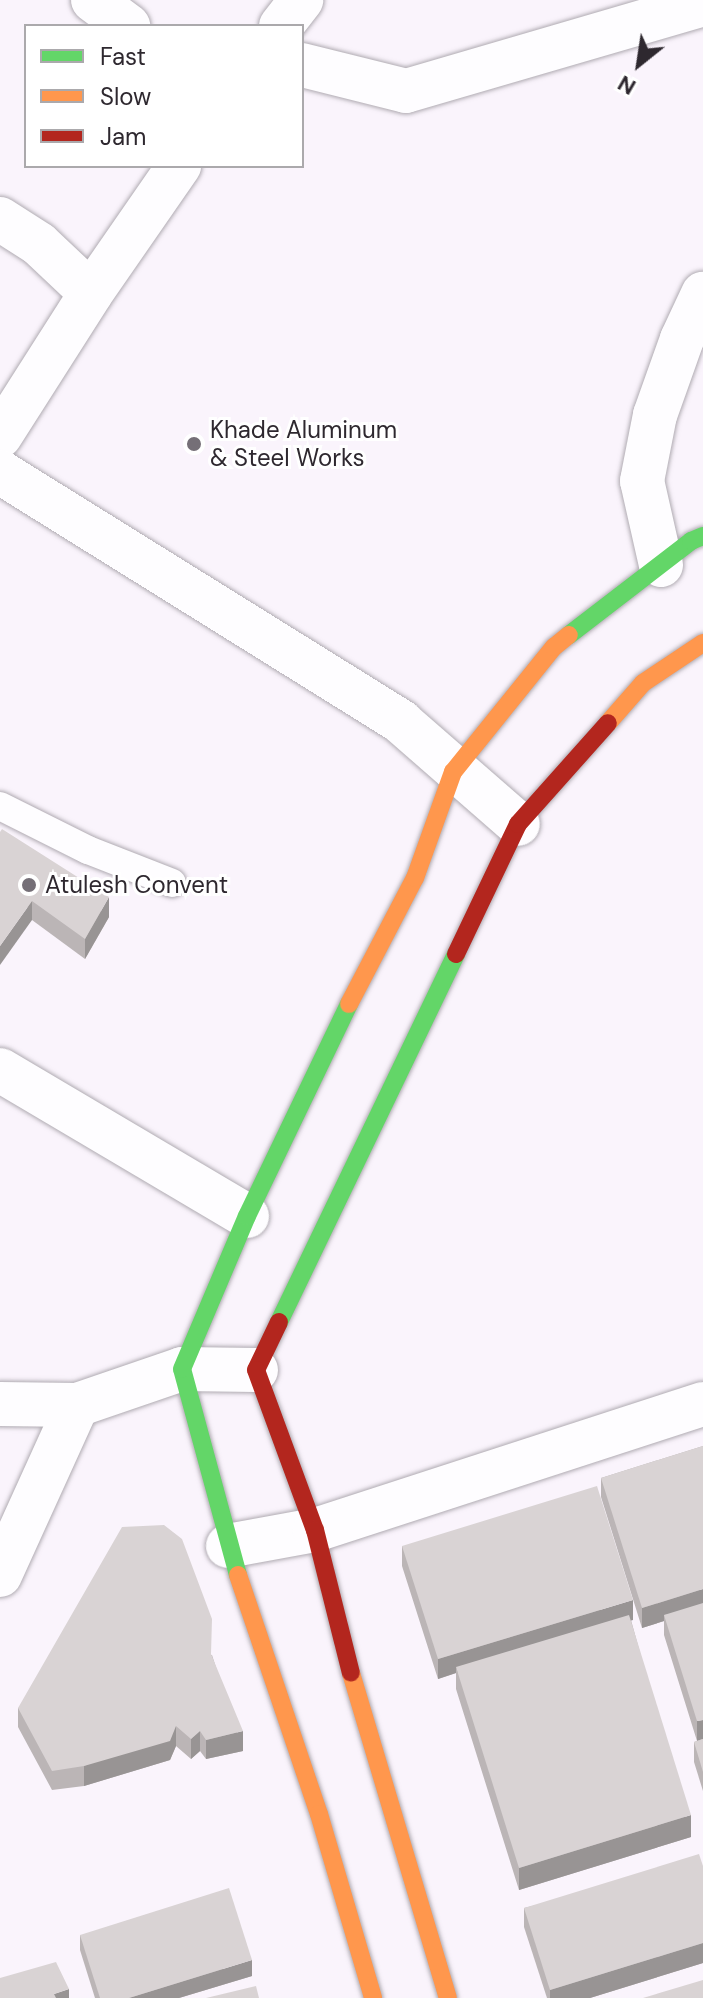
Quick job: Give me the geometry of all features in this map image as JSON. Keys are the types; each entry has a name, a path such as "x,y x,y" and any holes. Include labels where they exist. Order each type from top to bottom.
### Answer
{"main road":[{"path":"373,1998 319,1814 228,1546 182,1369 247,1216 343,1016 415,878 453,772 554,647 703,536"},
{"path":"448,1998 333,1611 315,1530 256,1370 518,824 643,683 703,643"}],"street":[{"path":"93,0 125,24"},
{"path":"283,24 301,0"},
{"path":"304,66 406,91 703,4"},
{"path":"0,436 91,293 178,168"},
{"path":"0,219 39,244 91,293"},
{"path":"661,565 642,481 655,415 682,339 703,294"},
{"path":"0,472 401,722 453,772 518,824"},
{"path":"0,1070 247,1216"},
{"path":"0,1404 77,1405 182,1369 256,1370"},
{"path":"228,1546 315,1530 703,1404"},
{"path":"0,1575 77,1405"}],"lane":[{"path":"0,806 88,850 172,883"}],"building":[{"name":"Atulesh Convent","path":"2,829 109,897 85,939 32,901 0,946"},
{"path":"703,1446 703,1589 642,1608 601,1478"},
{"path":"597,1486 633,1600 438,1659 402,1546"},
{"path":"164,1525 182,1539 212,1619 211,1654 243,1731 206,1740 200,1731 191,1739 176,1726 170,1741 84,1766 52,1771 18,1708 122,1527"},
{"path":"703,1603 703,1720 697,1721 664,1615"},
{"path":"629,1615 691,1815 519,1868 456,1667"},
{"path":"703,1739 703,1772 694,1742"},
{"path":"699,1854 703,1866 703,1943 550,1990 524,1908"},
{"path":"229,1888 252,1960 129,1998 100,1998 80,1935"},
{"path":"56,1962 69,1989 54,1994 56,1998 0,1998 0,1978"},
{"path":"703,1980 703,1998 643,1998"},
{"path":"256,1986 259,1998 206,1998"}],"traffic: fast":[{"path":"569,635 691,541 703,536"},
{"path":"279,1322 456,954"},
{"path":"238,1575 182,1369 247,1216 349,1004"}],"traffic: slow":[{"path":"349,1004 415,878 453,772 554,647 569,635"},
{"path":"608,723 643,683 703,643"},
{"path":"238,1575 319,1814 373,1998"},
{"path":"351,1673 448,1998"}],"traffic: jam":[{"path":"456,954 518,824 608,723"},
{"path":"279,1322 256,1370 315,1530 351,1673"}],"place":[{"name":"Khade Aluminum & Steel Works","path":"194,444"},
{"name":"Atulesh Convent","path":"29,885"}]}
